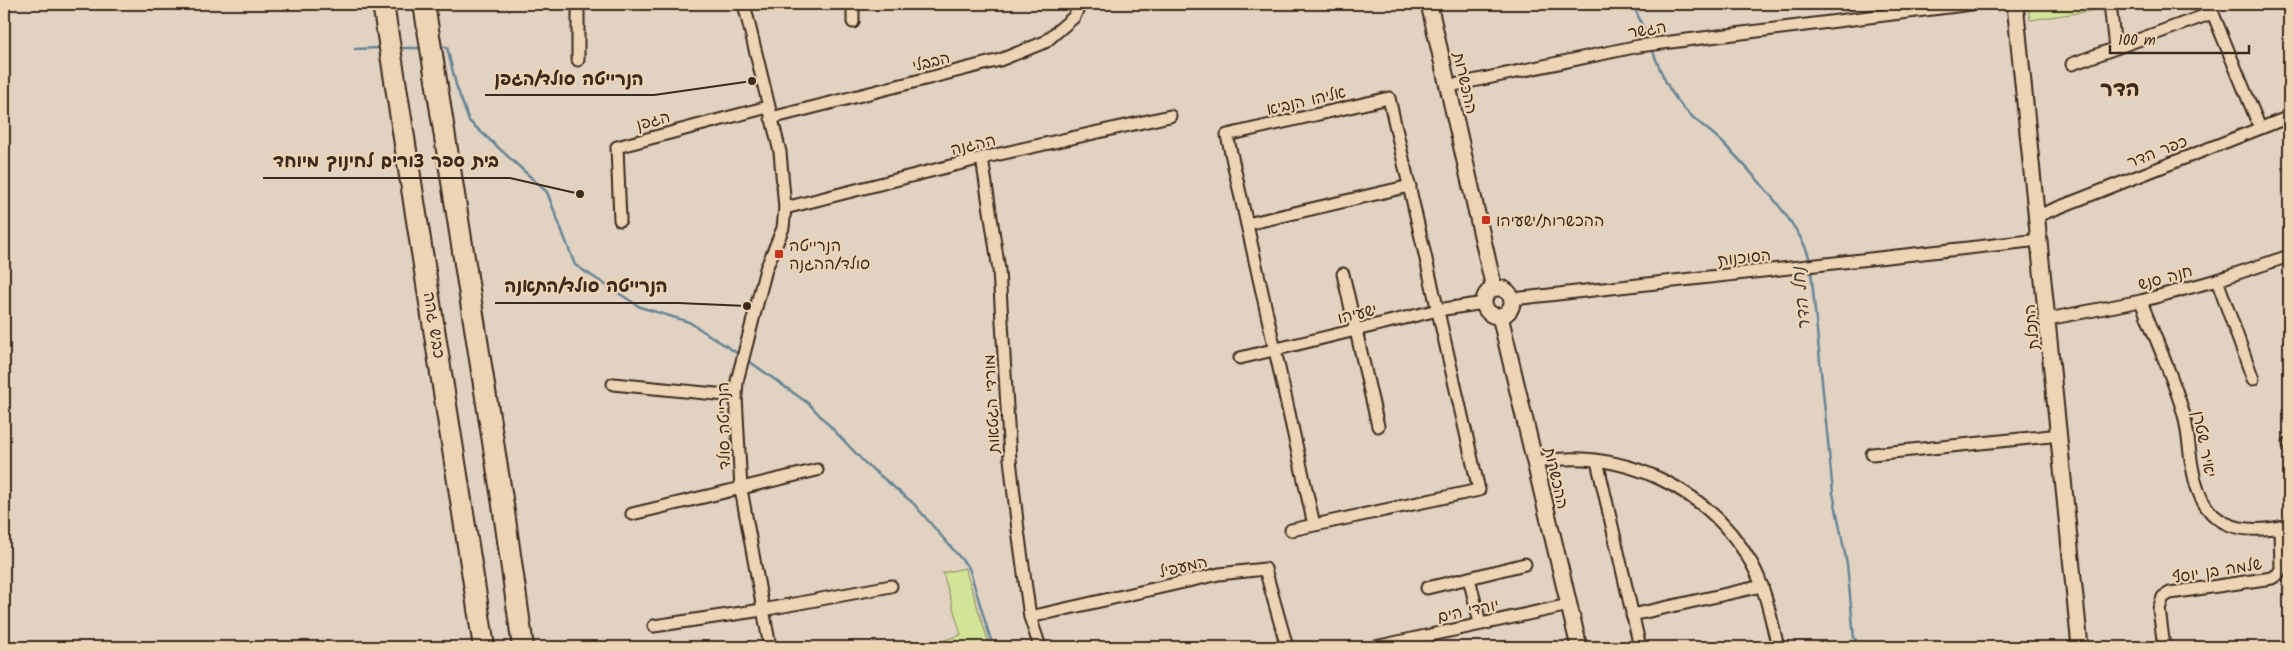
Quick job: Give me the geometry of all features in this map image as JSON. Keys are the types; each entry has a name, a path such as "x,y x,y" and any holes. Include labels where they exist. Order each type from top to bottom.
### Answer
{"highway":[{"name":"כביש גהה","path":"383,4 484,647"},
{"path":"424,4 502,495 523,647"}],"street":[{"path":"578,4 578,60"},
{"name":"הנרייטה סולד","path":"744,4 780,152 785,208 783,228 766,270 737,381 736,396 741,489 770,647"},
{"path":"853,4 854,22"},
{"name":"הבבלי","path":"770,112 1000,60 1044,42 1074,16 1080,4"},
{"name":"ההכשרות","path":"1429,4 1494,288"},
{"name":"הגשר","path":"1449,86 1638,46 1972,4"},
{"name":"התכלת","path":"2015,4 2080,647"},
{"path":"2110,4 2115,48"},
{"path":"2072,64 2211,8 2260,128"},
{"name":"אליהו הנביא","path":"1389,98 1410,186 1479,490 1314,525 1227,135 1389,98"},
{"name":"הגפן","path":"620,220 616,147 770,112"},
{"name":"ההגנה","path":"785,208 982,158 1170,116"},
{"name":"כפר הדר","path":"2037,216 2289,117"},
{"name":"מורדי הגטאות","path":"982,158 999,270 1010,459 1030,617 1040,647"},
{"path":"1247,224 1410,186"},
{"name":"הסוכנות","path":"1513,299 2039,240"},
{"name":"חנה סנש","path":"2048,319 2141,301 2218,280 2289,256"},
{"path":"1343,274 1378,426"},
{"path":"2218,280 2253,380"},
{"path":"1494,288 1508,291 1513,299 1511,308 1500,316 1488,312 1484,303 1486,294 1494,288"},
{"name":"יאיר שטרן","path":"2141,301 2183,414 2197,489 2204,504 2214,516 2228,525 2244,530 2284,526"},
{"name":"ישעיהו","path":"1240,358 1438,310 1484,303"},
{"name":"ההכשרות","path":"1500,316 1579,647"},
{"path":"613,384 736,396"},
{"path":"1872,454 2060,435"},
{"path":"1536,462 1555,458 1597,461 1643,471 1671,482 1691,496 1727,528 1753,565 1762,586 1778,647"},
{"path":"1597,461 1640,647"},
{"path":"632,514 817,470"},
{"path":"1291,530 1314,525"},
{"name":"שלמה בן יוסף","path":"2164,647 2159,608 2163,597 2170,593 2272,578 2281,569 2284,526"},
{"path":"1427,588 1525,564"},
{"name":"המעפיל","path":"1030,617 1219,574 1265,569 1287,647"},
{"path":"1469,578 1480,623"},
{"path":"654,626 762,610 891,586"},
{"path":"1632,615 1762,586"},
{"name":"יורדי הים","path":"1375,647 1569,605"}],"green space":[{"path":"2028,4 2103,4 2103,9 2030,20"},
{"path":"965,568 990,647 922,647 961,635 943,573"}],"waterway":[{"name":"נחל הדר","path":"1633,4 1649,41"},
{"path":"443,47 447,47 456,85 469,121 547,192 575,265 640,307 689,322 740,355"},
{"path":"355,49 378,48"},
{"path":"403,48 419,48"},
{"name":"נחל הדר","path":"1652,49 1664,79 1677,100 1691,116 1733,153 1774,199 1798,233 1806,248 1810,262"},
{"name":"נחל הדר","path":"1811,270 1833,493 1847,564 1854,638 1862,647"},
{"path":"746,359 809,404 865,463 913,503 969,568 993,647"}],"place":[{"name":"הנרייטה סולד/הגפן","path":"752,81"},
{"name":"בית ספר צורים לחינוך מיוחד","path":"580,194"},
{"name":"ההכשרות/ישעיהו","path":"1486,220"},
{"name":"הנרייטה סולד/ההגנה","path":"779,254"},
{"name":"הנרייטה סולד/התאנה","path":"747,306"}],"district":[{"name":"הדר","path":"2120,89"}]}
